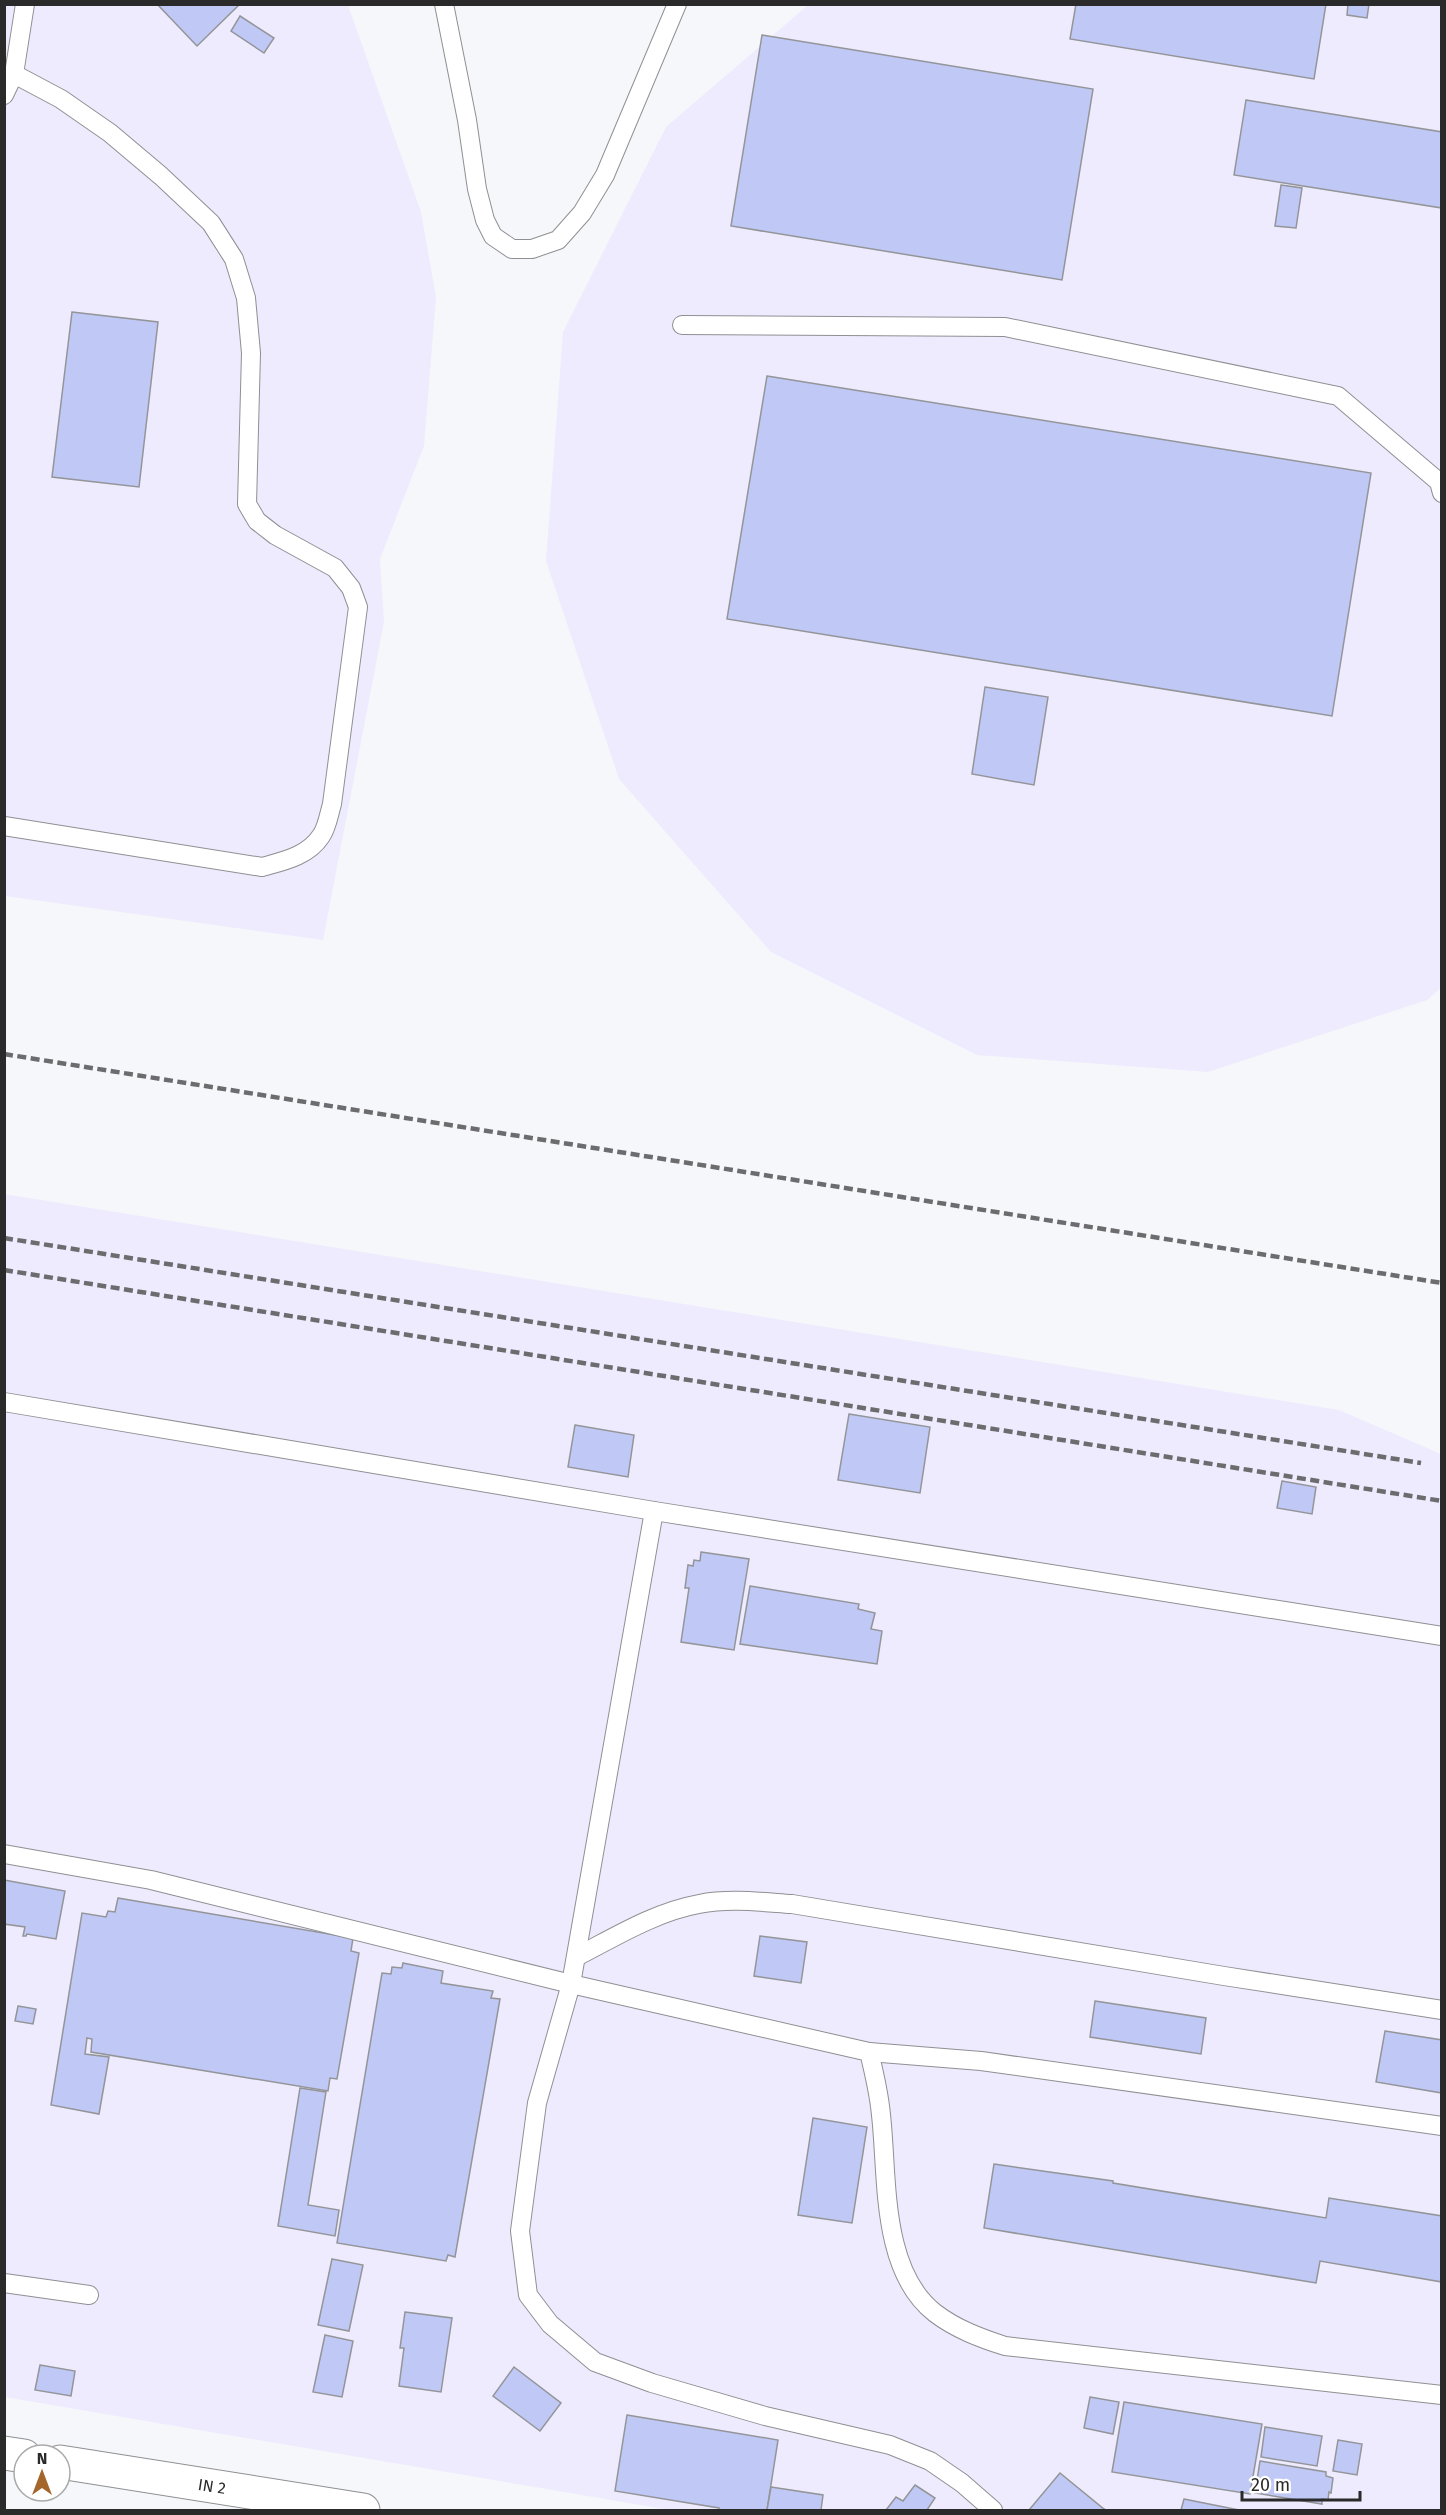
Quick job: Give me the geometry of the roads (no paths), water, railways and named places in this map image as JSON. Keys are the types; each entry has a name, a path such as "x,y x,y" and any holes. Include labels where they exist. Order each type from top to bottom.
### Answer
{"street":[{"name":"IN 2","path":"72,2464 363,2511"}],"lane":[{"path":"4,95 14,74 25,4"},
{"path":"444,4 484,220 493,236 512,249 532,249 558,240 582,213 605,175 677,4"},
{"path":"4,826 262,867 288,860 306,851 322,836 332,804 358,607 351,588 335,568 275,535 257,521 247,504 251,353 246,298 234,259 211,222 110,133 61,99 14,74"},
{"path":"682,325 1005,327 1338,396 1438,482 1442,493"},
{"path":"4,1402 654,1511 1442,1636"},
{"path":"654,1511 571,1984 537,2103 520,2231 528,2295 550,2324 595,2362 652,2382 765,2416 890,2445 930,2461 962,2483 993,2511"},
{"path":"4,1854 151,1880 571,1984 869,2052 981,2061 1442,2126"},
{"path":"576,1957 667,1912 700,1904 730,1901 792,1904 1442,2010"},
{"path":"869,2052 881,2111 887,2205 897,2252 910,2284 934,2312 969,2334 1005,2346 1442,2395"},
{"path":"4,2283 89,2295"}],"railway":[{"path":"4,1054 1442,1283"},
{"path":"4,1238 1421,1463"},
{"path":"4,1270 1442,1501"}]}
